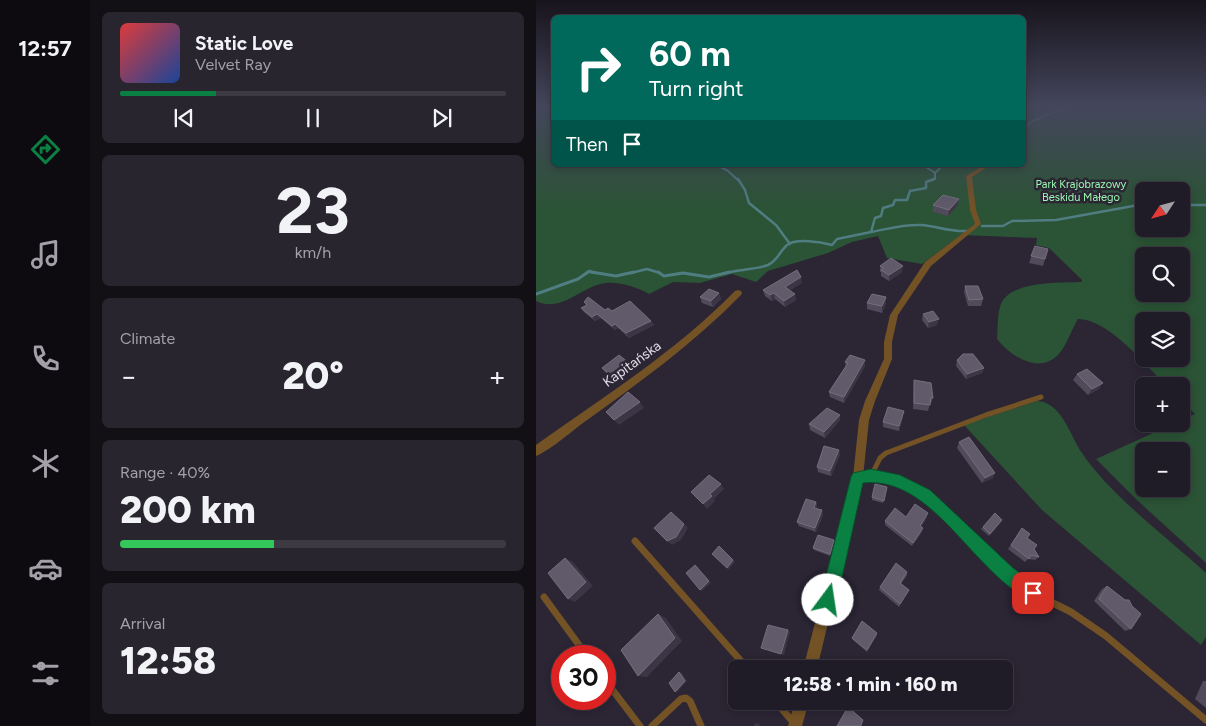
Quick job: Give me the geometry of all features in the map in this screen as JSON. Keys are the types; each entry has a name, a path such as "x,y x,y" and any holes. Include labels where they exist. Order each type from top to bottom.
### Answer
{"street":[{"path":"812,660 858,477 864,420 888,359 888,342 894,315 928,264 978,224 973,210 968,179 971,174 984,167"},
{"name":"Kapitańska","path":"536,451 683,344 709,323 738,293"},
{"path":"795,726 799,710"}],"lane":[{"path":"871,476 880,458 886,454 994,412 1041,397"},
{"path":"858,477 885,477 900,482 925,495 1008,574 1033,593 1071,612 1106,636 1206,720"},
{"path":"635,541 740,660"},
{"path":"544,597 579,645"},
{"path":"616,694 640,726"},
{"path":"652,726 681,699 686,698 690,701 701,726"},
{"path":"782,710 795,726"}],"green space":[{"name":"Park Krajobrazowy Beskidu Małego","path":"536,141 551,141 551,167 1026,167 1026,141 1206,141 1206,563 1138,501 1096,459 1155,432 1190,432 1190,416 1195,414 1190,409 1190,377 1158,377 1149,367 1190,367 1190,312 1135,312 1135,353 1102,327 1090,321 1078,319 1062,350 1054,358 1046,362 1037,363 1019,358 997,339 1000,307 1005,298 1023,287 1048,283 1082,282 1049,248 1036,245 1037,238 961,235 922,264 887,258 878,236 852,242 828,253 768,271 756,282 732,274 700,283 673,282 649,294 626,285 607,283 593,286 562,302 553,304 536,301"},
{"path":"1037,401 1046,403 1059,413 1082,453 1108,485 1140,516 1206,573 1206,637 1201,645 1042,510 964,425"}],"building":[{"path":"943,195 959,199 949,210 933,205"},
{"path":"1035,246 1048,249 1045,259 1031,256"},
{"path":"891,258 903,266 889,275 881,270 884,268 880,266"},
{"path":"797,270 801,277 785,287 795,294 784,301 774,293 770,295 763,290"},
{"path":"965,286 978,286 983,299 969,300"},
{"path":"709,289 719,293 711,301 700,297"},
{"path":"872,294 886,297 882,306 867,303"},
{"path":"588,297 605,310 608,308 612,311 630,301 651,321 626,333 615,324 612,326 597,314 592,317 581,308 587,305 584,302"},
{"path":"933,311 939,319 929,322 923,314"},
{"path":"963,354 973,354 984,368 967,374 957,360"},
{"path":"619,355 629,363 611,376 602,368"},
{"path":"850,355 865,360 844,397 829,392 848,363 845,362"},
{"path":"1087,369 1103,383 1092,389 1077,374"},
{"path":"914,380 931,383 933,398 931,397 930,405 914,403"},
{"path":"628,392 640,402 614,420 606,412"},
{"path":"888,407 904,411 899,426 883,422"},
{"path":"827,408 840,415 824,432 809,424"},
{"path":"969,437 995,473 985,478 959,442"},
{"path":"824,446 839,450 830,471 817,467"},
{"path":"709,475 721,484 703,504 691,492"},
{"path":"875,484 887,487 884,501 872,497"},
{"path":"806,499 816,502 814,508 822,510 815,528 797,522"},
{"path":"915,504 928,513 920,526 923,528 913,543 885,521 895,508 906,517"},
{"path":"671,512 684,524 676,537 667,541 654,528"},
{"path":"995,513 1002,520 990,534 983,527"},
{"path":"1022,528 1030,534 1027,538 1037,545 1034,549 1039,557 1031,555 1029,559 1011,545"},
{"path":"818,535 834,540 830,554 813,548"},
{"path":"719,546 733,560 727,568 712,554"},
{"path":"565,558 586,582 568,599 548,573"},
{"path":"896,563 907,572 900,583 909,590 900,604 880,587"},
{"path":"695,565 709,581 700,590 686,573"},
{"path":"1107,586 1125,600 1129,600 1132,606 1141,614 1131,629 1099,599"},
{"path":"658,614 675,638 638,676 621,650"},
{"path":"862,621 877,633 867,650 852,638"},
{"path":"768,625 788,630 781,654 761,648"},
{"path":"679,672 685,681 675,692 669,683"},
{"path":"846,710 851,710 863,720 861,726 837,726"}],"waterway":[{"path":"721,167 739,181"},
{"path":"926,167 935,173"},
{"path":"935,173 941,167"},
{"path":"930,181 935,179 935,173"},
{"path":"738,179 745,190 749,203 776,225 790,244"},
{"path":"871,232 875,218 881,216 883,208 893,205 895,200 907,200 910,191 926,188 926,182 934,179"},
{"path":"1190,205 1206,205"},
{"path":"982,226 1003,226 1012,221 1056,220 1135,206"},
{"path":"871,232 915,225 967,231"},
{"path":"790,244 809,241 832,245 837,239 871,232"},
{"path":"727,273 768,265 790,244"},
{"path":"631,273 647,269 659,273"},
{"path":"536,294 578,279 588,272"},
{"path":"588,272 594,273"},
{"path":"594,273 616,276 634,272"},
{"path":"659,273 664,276 683,273 709,277 727,273"}],"route":[{"path":"828,600 858,477 871,476 885,477 900,482 913,487 925,495 1008,574 1033,593"}]}
